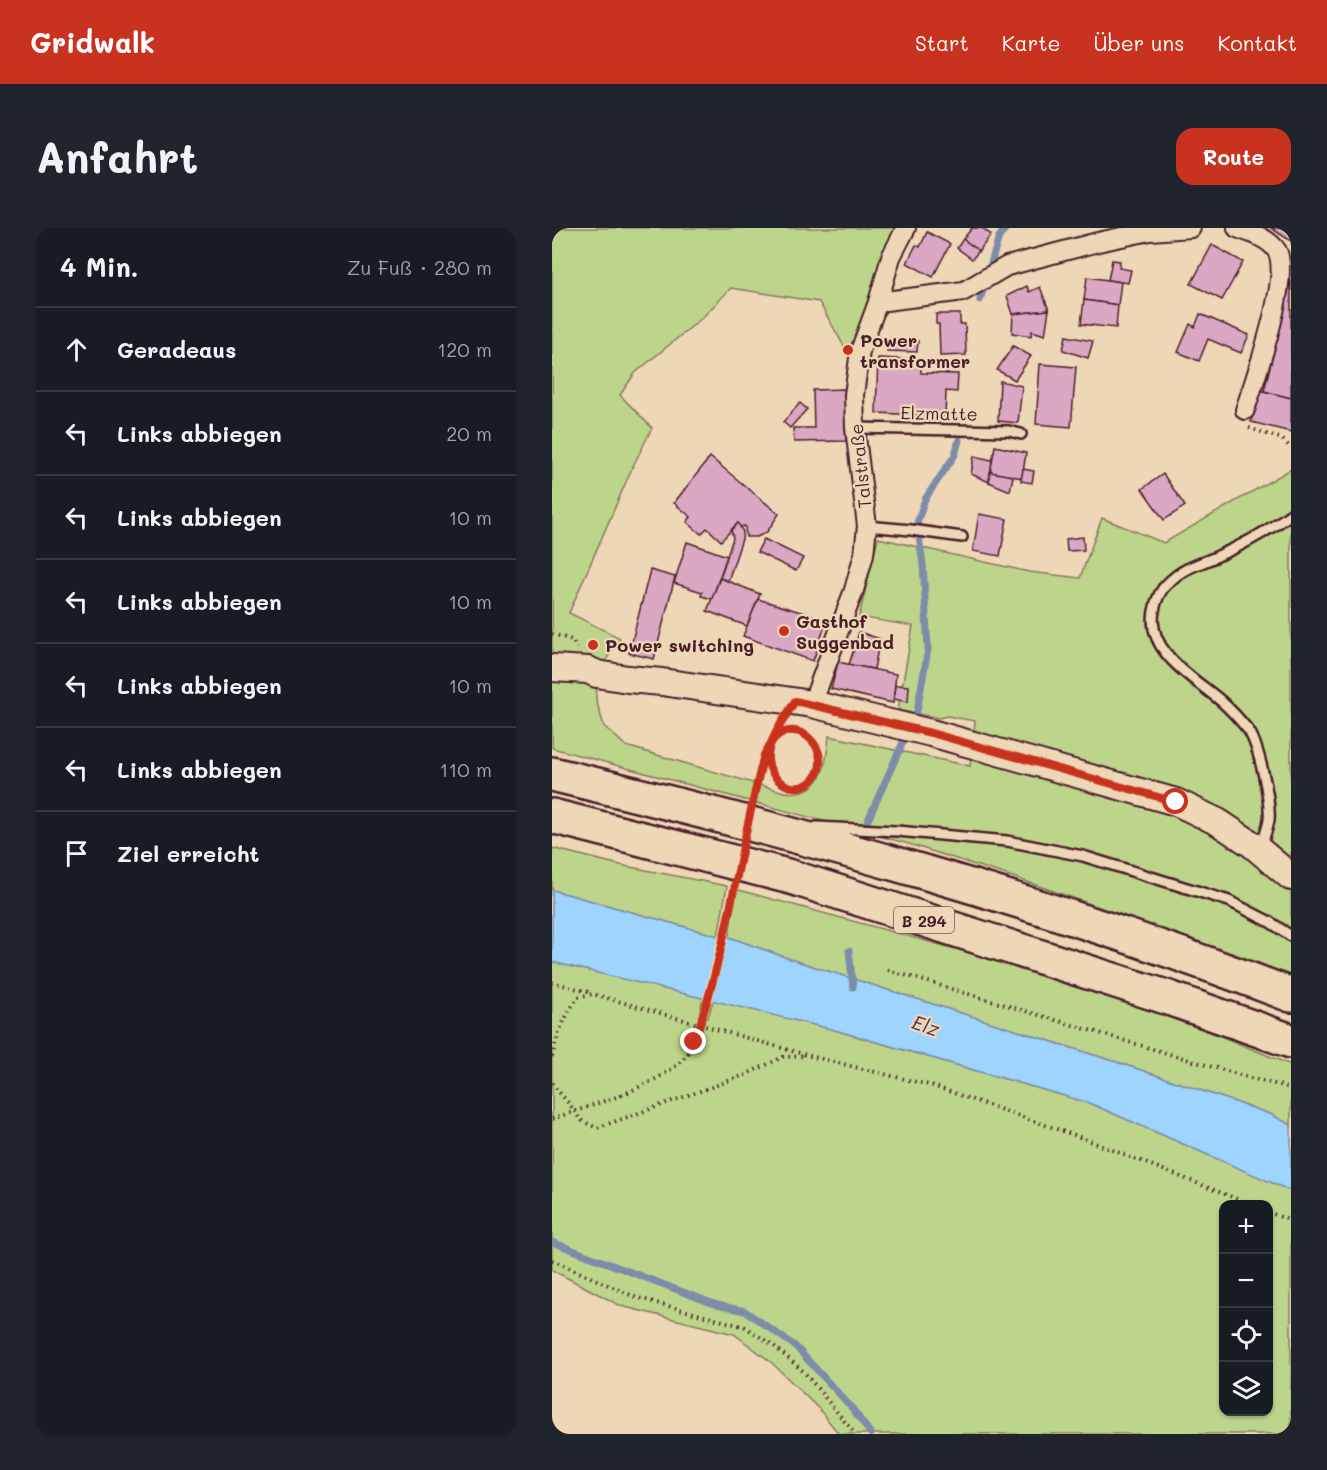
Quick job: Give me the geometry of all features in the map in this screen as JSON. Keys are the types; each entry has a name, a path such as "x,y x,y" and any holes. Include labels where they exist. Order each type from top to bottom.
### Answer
{"highway":[{"name":"B 294","path":"552,774 766,829 986,890 1180,953 1291,994"},
{"name":"B 294","path":"552,816 791,877 1169,998 1291,1041"}],"street":[{"name":"Talstraße","path":"804,702 854,590 864,554 867,526 855,428 854,395 860,351 891,257 906,228"},
{"path":"878,302 964,291 1007,266 1150,231 1191,228"},
{"path":"1237,228 1262,237 1278,252 1282,277 1275,309 1245,410"},
{"path":"552,668 588,670 597,674 628,679 804,702 931,733 1176,802 1218,822 1253,845 1291,877"}],"lane":[{"name":"Elzmatte","path":"855,428 1009,431 1022,434"},
{"path":"1264,838 1269,819 1264,781 1259,754 1250,732 1222,702 1178,667 1160,646 1152,620 1161,590 1170,580 1191,565 1219,556 1257,536 1291,514"},
{"path":"867,526 962,537"},
{"path":"766,829 799,828"},
{"path":"810,828 897,831 1007,841 1083,856 1228,901 1270,922 1291,936"}],"path":[{"path":"1245,410 1243,426 1282,439 1291,448"},
{"path":"552,1119 622,1095 654,1079 682,1060 694,1042 703,1018 723,939 757,781 767,749 776,737 783,733 795,731 807,735 818,750 820,763 817,774 813,780 801,787 790,787 779,782 770,769 768,755 771,745 804,702"},
{"path":"888,970 1250,1078 1291,1088"},
{"path":"552,982 810,1056 933,1086 1077,1136 1240,1200"},
{"path":"552,1057 556,1038 566,1015 579,997 593,994"},
{"path":"552,1083 563,1099 575,1110 579,1120 597,1128 745,1075 783,1057 810,1056"},
{"path":"1273,1214 1291,1221"},
{"path":"552,1260 635,1297 745,1328 774,1346 804,1372 855,1434"}],"green space":[{"path":"552,228 902,228 849,355 819,302 731,288 702,318 635,373 620,395 652,428 569,613 620,638 597,674 596,700 604,726 626,746 784,792 797,792 815,784 824,768 829,736 970,766 975,721 947,716 939,718 898,710 913,626 859,617 878,538 1029,572 1080,578 1102,518 1164,543 1291,469 1291,976 1249,959 1013,877 909,844 552,748"},
{"path":"552,848 620,865 727,886 718,936 552,890"},
{"path":"735,889 1018,966 1203,1029 1291,1065 1291,1125 1270,1114 1132,1067 790,959 729,937"},
{"path":"552,962 703,998 699,1017 708,1018 713,1000 831,1029 1089,1103 1291,1191 1291,1434 839,1434 819,1409 771,1362 734,1334 621,1306 552,1270"}],"water":[{"name":"Elz","path":"552,890 718,936 729,937 790,959 1132,1067 1270,1114 1291,1125 1291,1191 1089,1103 831,1029 552,962"}],"pier":[{"path":"719,933 729,934 729,937 712,1003 702,1001"}],"building":[{"path":"972,228 982,228 991,235 979,251 963,239"},
{"path":"1271,228 1291,228 1291,241"},
{"path":"927,232 950,244 933,277 907,263 916,245 920,247"},
{"path":"963,239 979,251 972,259 957,248"},
{"path":"1212,245 1243,262 1222,300 1191,284"},
{"path":"1112,260 1120,261 1119,268 1131,270 1128,283 1108,280"},
{"path":"1087,277 1121,282 1118,305 1084,300"},
{"path":"1291,280 1291,398 1264,391"},
{"path":"1027,286 1029,292 1040,287 1049,310 1013,314 1007,296"},
{"path":"1084,300 1118,305 1116,328 1081,324"},
{"path":"1049,310 1045,335 1032,331 1031,336 1012,333 1013,314"},
{"path":"936,314 960,314 960,324 965,324 966,355 940,356 939,324 936,324"},
{"path":"1200,314 1249,335 1241,353 1208,339 1199,361 1178,352 1190,324 1195,327"},
{"path":"1066,336 1093,341 1088,358 1063,350"},
{"path":"887,339 918,341 917,352 887,351"},
{"path":"1013,346 1031,356 1015,380 997,370"},
{"path":"878,358 921,360 921,373 958,374 957,392 946,391 945,416 876,413"},
{"path":"1040,364 1076,367 1071,427 1036,424"},
{"path":"1000,381 1022,386 1018,423 998,421"},
{"path":"845,389 846,441 794,442 793,428 814,428 813,390"},
{"path":"1259,390 1291,398 1291,432 1251,422"},
{"path":"800,403 807,409 790,428 783,422"},
{"path":"995,446 1026,453 1022,478 990,472"},
{"path":"974,456 992,460 989,482 971,474"},
{"path":"710,457 779,514 767,532 757,537 746,537 745,526 740,527 738,523 721,541 707,528 701,534 687,522 691,517 674,503"},
{"path":"1023,469 1034,471 1032,483 1021,481"},
{"path":"990,472 1013,476 1010,491 989,482"},
{"path":"1163,474 1185,506 1164,520 1142,489"},
{"path":"979,514 1007,519 1000,556 973,551"},
{"path":"738,523 743,532 742,539 728,581 720,578 733,538 731,530"},
{"path":"1083,537 1084,550 1067,551 1066,539"},
{"path":"764,539 803,558 796,571 757,552"},
{"path":"687,542 727,556 712,599 701,596 702,592 674,583"},
{"path":"650,570 675,577 654,659 629,653"},
{"path":"720,578 760,594 747,626 707,611"},
{"name":"Gasthof Suggenbad","path":"758,599 827,620 813,661 743,636"},
{"path":"859,632 880,639 874,669 849,665"},
{"path":"838,662 896,674 893,703 831,689"},
{"path":"895,685 909,686 908,702 894,699"}],"waterway":[{"path":"988,273 999,237 1006,228"},
{"path":"980,300 985,283"},
{"path":"858,842 917,711 928,649 923,564 917,523 925,499 955,455 959,440"},
{"path":"849,951 853,987"},
{"path":"552,1242 717,1305 745,1311 795,1346 851,1407 871,1434"}],"place":[{"name":"Power transformer","path":"848,350"},
{"name":"Gasthof Suggenbad","path":"784,631"},
{"name":"Power switching","path":"593,645"}],"route":[{"path":"694,1042 703,1018 725,928 764,755 771,743 776,737 788,731 795,731 807,735 813,741 818,750 819,769 807,785 795,788 779,782 770,769 768,755 771,745 776,736 795,701 931,733 1176,802"}]}
